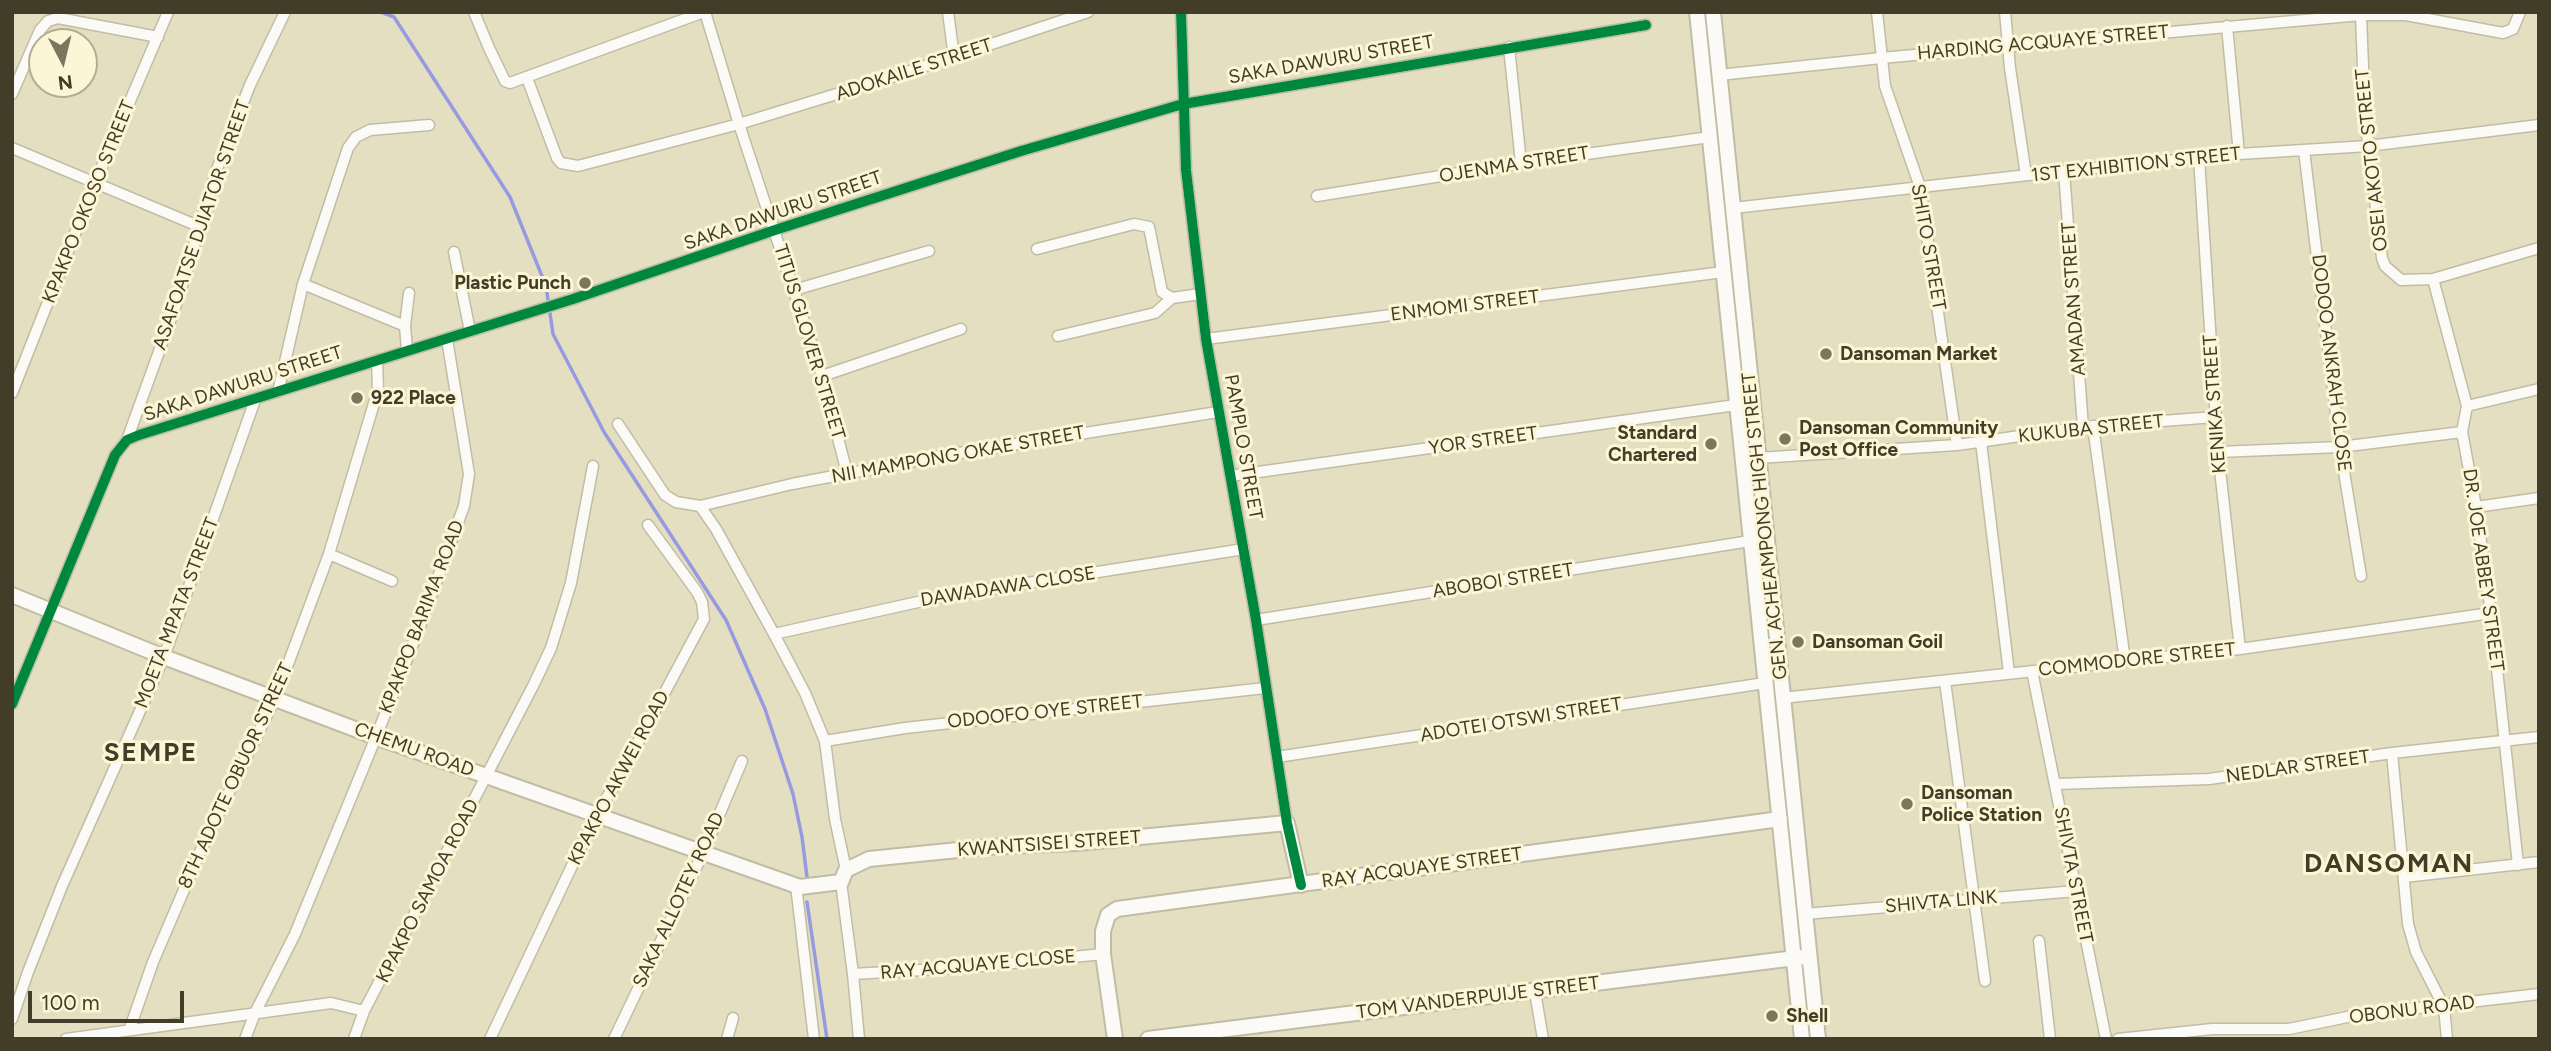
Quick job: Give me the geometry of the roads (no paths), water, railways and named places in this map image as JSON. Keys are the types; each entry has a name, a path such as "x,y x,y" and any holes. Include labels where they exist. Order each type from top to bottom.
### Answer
{"street":[{"name":"KPAKPO OKOSO STREET","path":"12,393 95,183 168,12"},
{"name":"ASAFOATSE DJIATOR STREET","path":"128,440 178,299 198,226 238,115 285,12"},
{"path":"474,12 505,81 510,83 705,12"},
{"name":"TITUS GLOVER STREET","path":"705,12 822,376 847,473"},
{"path":"948,12 954,57"},
{"name":"ADOKAILE STREET","path":"527,78 557,158 561,163 578,166 739,124 1088,12"},
{"name":"PAMPLO STREET","path":"1181,12 1186,170 1206,339 1256,620 1287,823 1301,885"},
{"name":"GEN. ACHEAMPONG HIGH STREET","path":"1697,12 1802,1039"},
{"name":"GEN. ACHEAMPONG HIGH STREET","path":"1713,12 1818,1039"},
{"name":"SHITO STREET","path":"1877,12 1885,86 1920,187 1957,445"},
{"path":"2005,12 2026,175"},
{"name":"HARDING ACQUAYE STREET","path":"1719,75 2361,15 2406,15 2503,33 2513,29 2520,12"},
{"name":"OSEI AKOTO STREET","path":"2361,15 2368,146 2385,266 2401,280 2433,279 2539,248"},
{"path":"12,94 40,30 48,21 58,18 158,37"},
{"name":"SAKA DAWURU STREET","path":"50,611 115,455 128,440 573,299 1021,150 1183,104 1646,25"},
{"path":"2227,26 2239,154"},
{"path":"1509,47 1521,163"},
{"path":"278,392 303,284 348,148 356,137 370,130 429,125"},
{"name":"1ST EXHIBITION STREET","path":"1732,208 2064,171 2239,154 2368,146 2539,125"},
{"name":"OJENMA STREET","path":"1317,196 1521,163 1710,137"},
{"path":"12,148 198,226"},
{"name":"DODOO ANKRAH CLOSE","path":"2304,150 2340,447 2361,576"},
{"name":"KENIKA STREET","path":"2199,158 2215,417 2240,649"},
{"name":"AMADAN STREET","path":"2064,171 2088,426 2125,661"},
{"path":"1037,249 1133,224 1149,227 1162,292 1172,298"},
{"path":"794,290 929,251"},
{"path":"454,252 470,331"},
{"name":"ENMOMI STREET","path":"1206,339 1723,272"},
{"name":"DR. JOE ABBEY STREET","path":"2433,279 2466,406 2462,432 2491,613 2518,865"},
{"path":"303,284 405,326"},
{"path":"407,350 405,326 409,293"},
{"path":"1058,336 1155,313 1172,298 1200,294"},
{"path":"822,376 961,329"},
{"name":"KPAKPO BARIMA ROAD","path":"245,1039 255,1013 295,934 376,737 464,506 468,488 468,463 447,339"},
{"name":"8TH ADOTE OBUOR STREET","path":"130,1028 153,962 204,843 275,699 329,554 378,390 377,360"},
{"path":"2466,406 2539,389"},
{"name":"MOETA MPATA STREET","path":"12,1019 62,886 164,657 255,400"},
{"name":"YOR STREET","path":"1230,476 1736,405"},
{"name":"NII MAMPONG OKAE STREET","path":"700,506 781,486 940,456 1218,412"},
{"name":"KUKUBA STREET","path":"1758,458 1957,445 2088,426 2215,417"},
{"path":"618,424 665,495 676,502 700,506 716,529 805,693 825,741 843,876 859,1039"},
{"path":"2218,452 2340,447 2462,432"},
{"path":"1981,442 2010,673"},
{"name":"KPAKPO SAMOA ROAD","path":"354,1039 364,1011 551,648 571,583 593,466"},
{"path":"2476,507 2539,498"},
{"name":"KPAKPO AKWEI ROAD","path":"490,1039 596,815 620,778 704,619 702,602 697,592 648,526"},
{"name":"ABOBOI STREET","path":"1256,620 1750,541"},
{"name":"DAWADAWA CLOSE","path":"774,634 945,596 1244,549"},
{"path":"329,554 392,581"},
{"name":"CHEMU ROAD","path":"12,595 164,657 376,737 798,886 820,885"},
{"path":"12,704 50,611"},
{"name":"COMMODORE STREET","path":"1782,698 2240,649 2491,613"},
{"name":"SHIVTA STREET","path":"2032,671 2106,1039"},
{"path":"1945,681 1985,981"},
{"name":"ADOTEI OTSWI STREET","path":"1277,757 1765,683"},
{"name":"ODOOFO OYE STREET","path":"825,741 905,728 1265,688"},
{"name":"NEDLAR STREET","path":"2056,784 2209,779 2392,753 2539,737"},
{"path":"2392,753 2408,924 2416,952 2444,1006 2447,1039"},
{"name":"SAKA ALLOTEY ROAD","path":"614,1039 703,853 742,761"},
{"name":"RAY ACQUAYE STREET","path":"1115,1039 1103,954 1105,921 1108,915 1117,909 1780,819"},
{"name":"KWANTSISEI STREET","path":"820,885 843,876 869,859 1287,823"},
{"path":"2404,877 2539,862"},
{"path":"798,886 814,1039"},
{"name":"SHIVTA LINK","path":"1805,914 2076,891"},
{"path":"2039,942 2050,1039"},
{"name":"RAY ACQUAYE CLOSE","path":"853,974 972,967 1103,954"},
{"name":"TOM VANDERPUIJE STREET","path":"1148,1039 1809,957"},
{"path":"1535,992 1543,1039"},
{"name":"OBONU ROAD","path":"2118,1039 2212,1029 2289,1029 2357,1015 2539,994"},
{"path":"66,1039 130,1028 331,1003 364,1011"},
{"path":"727,1039 733,1018"}],"waterway":[{"path":"381,12 394,17 510,197 546,286 553,334 604,432 726,620 765,709 793,794 807,877"},
{"path":"807,902 827,1039"}],"place":[{"name":"Plastic Punch","path":"585,283"},
{"name":"Dansoman Market","path":"1826,354"},
{"name":"922 Place","path":"357,398"},
{"name":"Dansoman Community Post Office","path":"1785,439"},
{"name":"Standard Chartered","path":"1711,444"},
{"name":"Dansoman Goil","path":"1798,642"},
{"name":"Dansoman Police Station","path":"1907,804"},
{"name":"Shell","path":"1772,1016"}],"district":[{"name":"SEMPE","path":"151,753"},
{"name":"DANSOMAN","path":"2389,864"}]}
